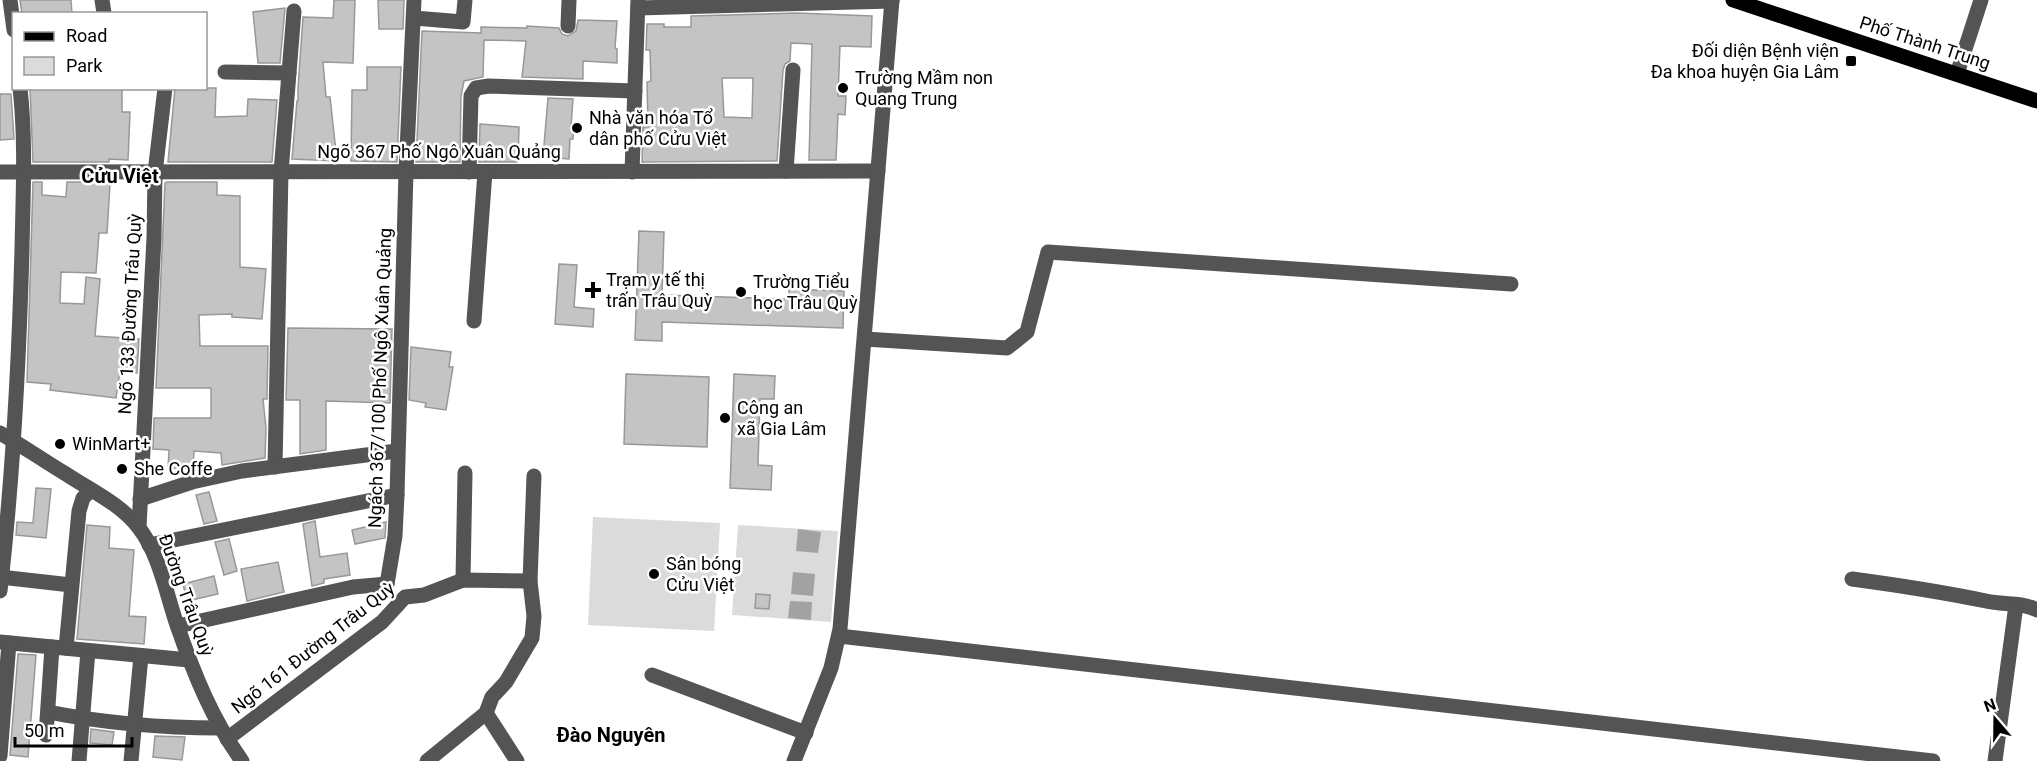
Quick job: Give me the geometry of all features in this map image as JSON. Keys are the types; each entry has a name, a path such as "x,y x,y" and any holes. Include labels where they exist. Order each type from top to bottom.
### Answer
{"main road":[{"name":"Phố Thành Trung","path":"1733,0 2037,101"}],"street":[{"path":"10,0 12,15"},
{"name":"Ngách 367/100 Phố Ngô Xuân Quảng","path":"387,584 395,536 397,495 406,172 414,0"},
{"path":"414,18 463,22 465,0"},
{"path":"568,26 569,0"},
{"path":"632,171 638,4 892,0 838,636 831,668 794,761"},
{"path":"1957,74 1981,0"},
{"path":"275,466 281,172 294,11"},
{"path":"786,171 793,70"},
{"path":"225,72 290,73"},
{"path":"469,172 471,96 476,88 489,86 635,92"},
{"path":"20,90 23,172 21,290 14,441 3,517 0,581 71,585"},
{"name":"Ngõ 133 Đường Trâu Quỳ","path":"139,527 154,238 155,173 165,90"},
{"name":"Ngõ 367 Phố Ngô Xuân Quảng","path":"0,172 879,171"},
{"path":"474,321 485,172"},
{"path":"865,339 1007,348 1027,332 1048,252 1511,284"},
{"name":"Đường Trâu Quỳ","path":"0,433 91,490 123,512 139,527 149,545 203,697 242,761"},
{"path":"140,499 192,482 242,471 397,451"},
{"path":"463,580 465,473"},
{"path":"427,761 486,713 492,697 506,682 532,638 534,616 530,580 534,476"},
{"path":"46,735 48,712 71,585 79,511 83,498 91,490"},
{"path":"149,545 397,495"},
{"path":"1852,579 2037,610"},
{"name":"Ngõ 161 Đường Trâu Quỳ","path":"223,733 382,622 405,597 424,595 463,580 530,580"},
{"path":"177,626 353,587 387,584 392,594 405,597"},
{"path":"1995,761 2016,605"},
{"path":"838,636 1933,761"},
{"path":"0,756 4,642 189,660"},
{"path":"80,761 88,651"},
{"path":"131,761 141,656"},
{"path":"652,675 806,733"},
{"path":"48,712 82,719 223,733"},
{"path":"486,713 517,761"}],"green space":[{"name":"Sân bóng Cửu Việt","path":"593,517 720,523 714,631 588,625"},
{"path":"738,525 838,531 831,622 732,615"}],"shaded area":[{"path":"798,529 821,532 818,553 796,551"},
{"path":"793,572 815,574 813,596 791,594"},
{"path":"790,601 812,602 811,620 788,618"}],"building":[{"path":"20,0 71,0 72,12 22,12"},
{"path":"334,0 355,0 353,63 323,62 326,97 330,97 337,161 292,159 303,17 333,18"},
{"path":"378,0 404,0 403,29 379,29"},
{"path":"285,8 280,63 258,63 253,12"},
{"path":"797,13 872,16 871,47 840,46 838,96 846,96 845,115 838,114 836,160 809,160 812,44 791,43 790,61 785,64 783,70 777,161 642,162 643,127 648,127 647,82 651,81 650,50 646,50 647,24 664,24 664,27 691,27 691,16","holes":["722,78 753,78 752,118 724,117"]},
{"path":"578,20 617,21 615,48 617,49 617,63 583,61 583,79 522,77 526,41 484,40 483,77 464,81 461,96 460,162 416,162 422,31 481,33 481,27 527,28 527,26 559,28 562,34 568,36 576,31"},
{"path":"367,67 401,67 397,162 351,161 352,90 367,90"},
{"path":"216,88 215,117 247,116 248,99 277,100 272,162 168,162 175,90"},
{"path":"30,90 122,90 122,112 130,112 128,160 33,162"},
{"path":"0,94 11,94 14,139 0,140"},
{"path":"548,98 573,99 571,126 574,126 573,139 570,139 569,159 543,157"},
{"path":"480,124 519,127 518,162 479,162"},
{"path":"33,182 42,182 42,195 66,197 67,182 108,182 110,184 107,233 99,233 96,273 61,272 60,303 84,304 86,277 100,279 95,336 139,339 137,373 120,371 116,398 50,390 51,384 27,382"},
{"path":"217,182 217,195 240,196 240,267 266,269 262,319 232,317 232,314 199,315 200,346 268,346 267,399 263,399 266,428 265,458 222,465 221,453 194,451 193,469 168,468 169,450 153,449 154,418 211,418 211,388 156,388 165,183"},
{"path":"639,231 664,232 662,295 789,299 789,289 844,291 843,328 662,322 662,341 635,340"},
{"path":"559,264 577,265 574,307 594,309 593,327 555,324"},
{"path":"288,328 392,329 390,403 326,401 326,450 300,454 300,400 286,400"},
{"path":"411,347 451,352 449,367 453,367 446,410 425,407 426,403 409,400"},
{"path":"626,374 709,377 707,447 624,444"},
{"path":"734,374 775,376 774,399 760,399 758,465 772,466 771,490 730,488"},
{"path":"36,488 51,489 46,538 16,535 17,522 33,523"},
{"path":"209,492 217,521 204,524 196,495"},
{"path":"315,521 320,557 347,553 350,575 324,579 324,583 312,586 303,524"},
{"path":"386,522 385,538 355,544 352,530"},
{"path":"87,525 110,527 109,548 134,550 129,616 146,617 144,644 77,639"},
{"path":"229,539 237,571 224,575 215,542"},
{"path":"278,562 284,592 247,601 241,569"},
{"path":"214,576 218,594 187,601 183,584"},
{"path":"756,594 770,595 769,609 755,608"},
{"path":"18,654 36,655 28,757 10,755"},
{"path":"91,729 114,732 112,745 90,743"},
{"path":"155,736 185,737 182,760 153,757"}],"place":[{"name":"Đối diện Bệnh viện Đa khoa huyện Gia Lâm","path":"1851,61"},
{"name":"Trường Mầm non Quang Trung","path":"843,88"},
{"name":"Nhà văn hóa Tổ dân phố Cửu Việt","path":"577,128"},
{"name":"Trạm y tế thị trấn Trâu Quỳ","path":"593,290"},
{"name":"Trường Tiểu học Trâu Quỳ","path":"741,292"},
{"name":"Công an xã Gia Lâm","path":"725,418"},
{"name":"WinMart+","path":"60,444"},
{"name":"She Coffe","path":"122,469"},
{"name":"Sân bóng Cửu Việt","path":"654,574"}],"district":[{"name":"Cửu Việt","path":"120,176"},
{"name":"Đào Nguyên","path":"611,735"}]}
